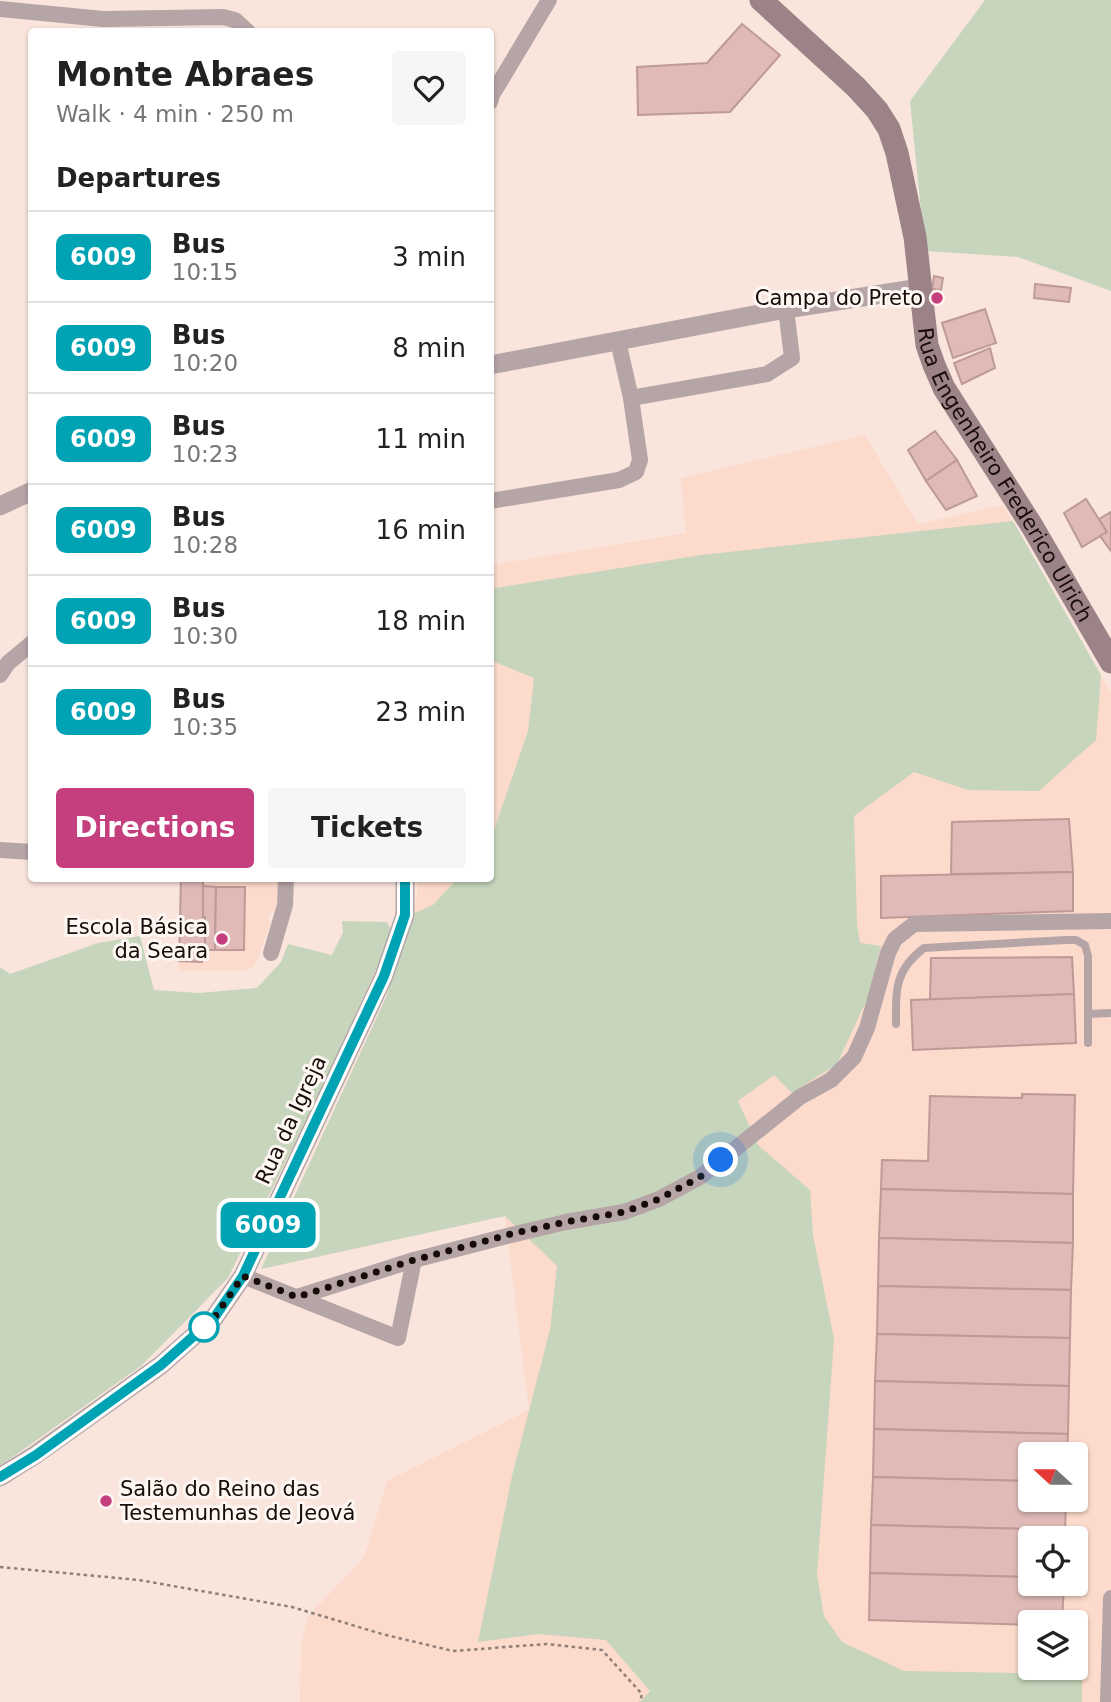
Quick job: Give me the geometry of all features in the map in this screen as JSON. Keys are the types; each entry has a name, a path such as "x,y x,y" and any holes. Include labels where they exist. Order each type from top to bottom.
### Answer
{"main road":[{"name":"Rua Engenheiro Frederico Ulrich","path":"761,0 856,87 877,110 888,129 906,189 915,237 927,345 934,365 944,388 1032,526 1111,662"}],"street":[{"path":"494,92 549,0"},
{"path":"0,9 103,19 223,17 235,20 244,28"},
{"path":"494,364 786,309 920,288"},
{"path":"631,398 767,374 792,358 786,309"},
{"path":"494,500 619,480 636,472 640,460 631,398 618,341"},
{"path":"0,506 28,496"},
{"path":"0,675 8,663 28,646"},
{"path":"0,850 28,852"},
{"path":"271,953 285,905 286,882"},
{"name":"Rua da Igreja","path":"0,1477 36,1455 161,1365 214,1318 243,1276 384,976 405,915 405,882"},
{"path":"297,1297 414,1260 566,1222 624,1212 659,1199 700,1177 800,1097 831,1080 855,1057 867,1028 888,953 895,939 914,924 1111,922"},
{"path":"243,1276 398,1338 414,1260"},
{"path":"1108,1702 1111,1598"}],"lane":[{"path":"896,1024 897,986 902,972 923,948 1076,940 1085,945 1087,956 1088,1043"},
{"path":"1088,1014 1111,1013"}],"path":[{"path":"0,1567 139,1580 292,1607 382,1634 453,1651 547,1644 602,1650 642,1694 640,1702"}],"shaded area":[{"path":"865,435 918,524 1003,505 1111,693 1111,1702 300,1702 301,1645 308,1616 364,1558 387,1481 529,1410 505,1216 261,1269 387,995 417,898 417,882 494,882 494,564 686,533 681,478"},
{"name":"Escola Básica da Seara","path":"181,882 280,882 275,911 268,916 270,924 258,959 252,968 241,971 179,971"}],"green space":[{"path":"985,0 1111,0 1111,291 1018,257 925,251 910,101"},
{"path":"1013,521 1101,675 1096,740 1039,791 968,790 914,772 854,816 857,924 860,943 881,946 869,995 837,1064 792,1093 774,1075 738,1101 758,1145 810,1190 813,1235 834,1339 817,1575 824,1616 842,1642 904,1671 1018,1673 1018,1680 1082,1680 1082,1702 640,1702 650,1691 606,1640 538,1634 478,1642 512,1476 550,1330 557,1266 505,1216 261,1269 387,995 412,914 433,905 454,882 494,882 494,830 528,731 534,678 494,662 494,588 701,555"},
{"path":"342,921 387,922 393,933 316,1100 228,1278 141,1366 0,1466 0,967 10,974 98,943 140,936 154,990 199,993 257,988 281,962 288,944 332,955 343,932"}],"building":[{"path":"742,24 780,55 730,112 638,115 637,67 707,63"},
{"path":"934,276 943,278 941,290 932,289"},
{"path":"1035,284 1071,288 1069,302 1034,298"},
{"path":"985,309 996,343 953,358 942,323"},
{"path":"990,348 995,368 962,384 954,363"},
{"path":"935,431 957,460 926,481 908,450"},
{"path":"957,460 977,496 946,510 926,481"},
{"path":"1086,499 1107,532 1082,547 1064,513"},
{"path":"1111,512 1111,551 1100,536 1107,532 1099,519"},
{"path":"1069,819 1073,872 951,874 952,822"},
{"path":"1073,872 1073,911 881,918 881,876"},
{"path":"181,882 203,882 205,945 202,945 202,962 179,961"},
{"path":"203,886 216,887 215,950 202,950 202,945 205,945"},
{"path":"216,887 245,887 244,950 215,950"},
{"path":"1072,957 1074,994 930,1000 931,958"},
{"path":"1074,994 1076,1043 913,1050 911,1000"},
{"path":"1022,1094 1075,1095 1073,1194 881,1189 882,1160 928,1161 930,1096 1022,1098"},
{"path":"881,1189 1073,1194 1073,1243 879,1238"},
{"path":"879,1238 1073,1243 1071,1290 878,1286"},
{"path":"878,1286 1071,1290 1070,1338 877,1334"},
{"path":"877,1334 1070,1338 1069,1386 875,1381"},
{"path":"875,1381 1069,1386 1068,1434 874,1429"},
{"path":"874,1429 1068,1434 1068,1442 1018,1442 1018,1481 873,1477"},
{"path":"873,1477 1018,1481 1018,1512 1066,1512 1065,1526 1018,1526 1018,1529 871,1525"},
{"path":"871,1525 1018,1529 1018,1577 870,1573"},
{"path":"870,1573 1018,1577 1018,1596 1063,1596 1063,1610 1018,1610 1018,1625 869,1620"}],"bus line":[{"name":"6009","path":"0,1477 36,1455 161,1365 214,1318 243,1276 384,976 405,915 405,882"}],"place":[{"name":"Campa do Preto","path":"937,298"},
{"name":"Escola Básica da Seara","path":"222,939"},
{"name":"Salão do Reino das Testemunhas de Jeová","path":"106,1501"}],"route":[{"path":"204,1327 196,1334 214,1318 243,1276 297,1297 414,1260 511,1234 624,1212 659,1199 700,1177 721,1160"}]}
